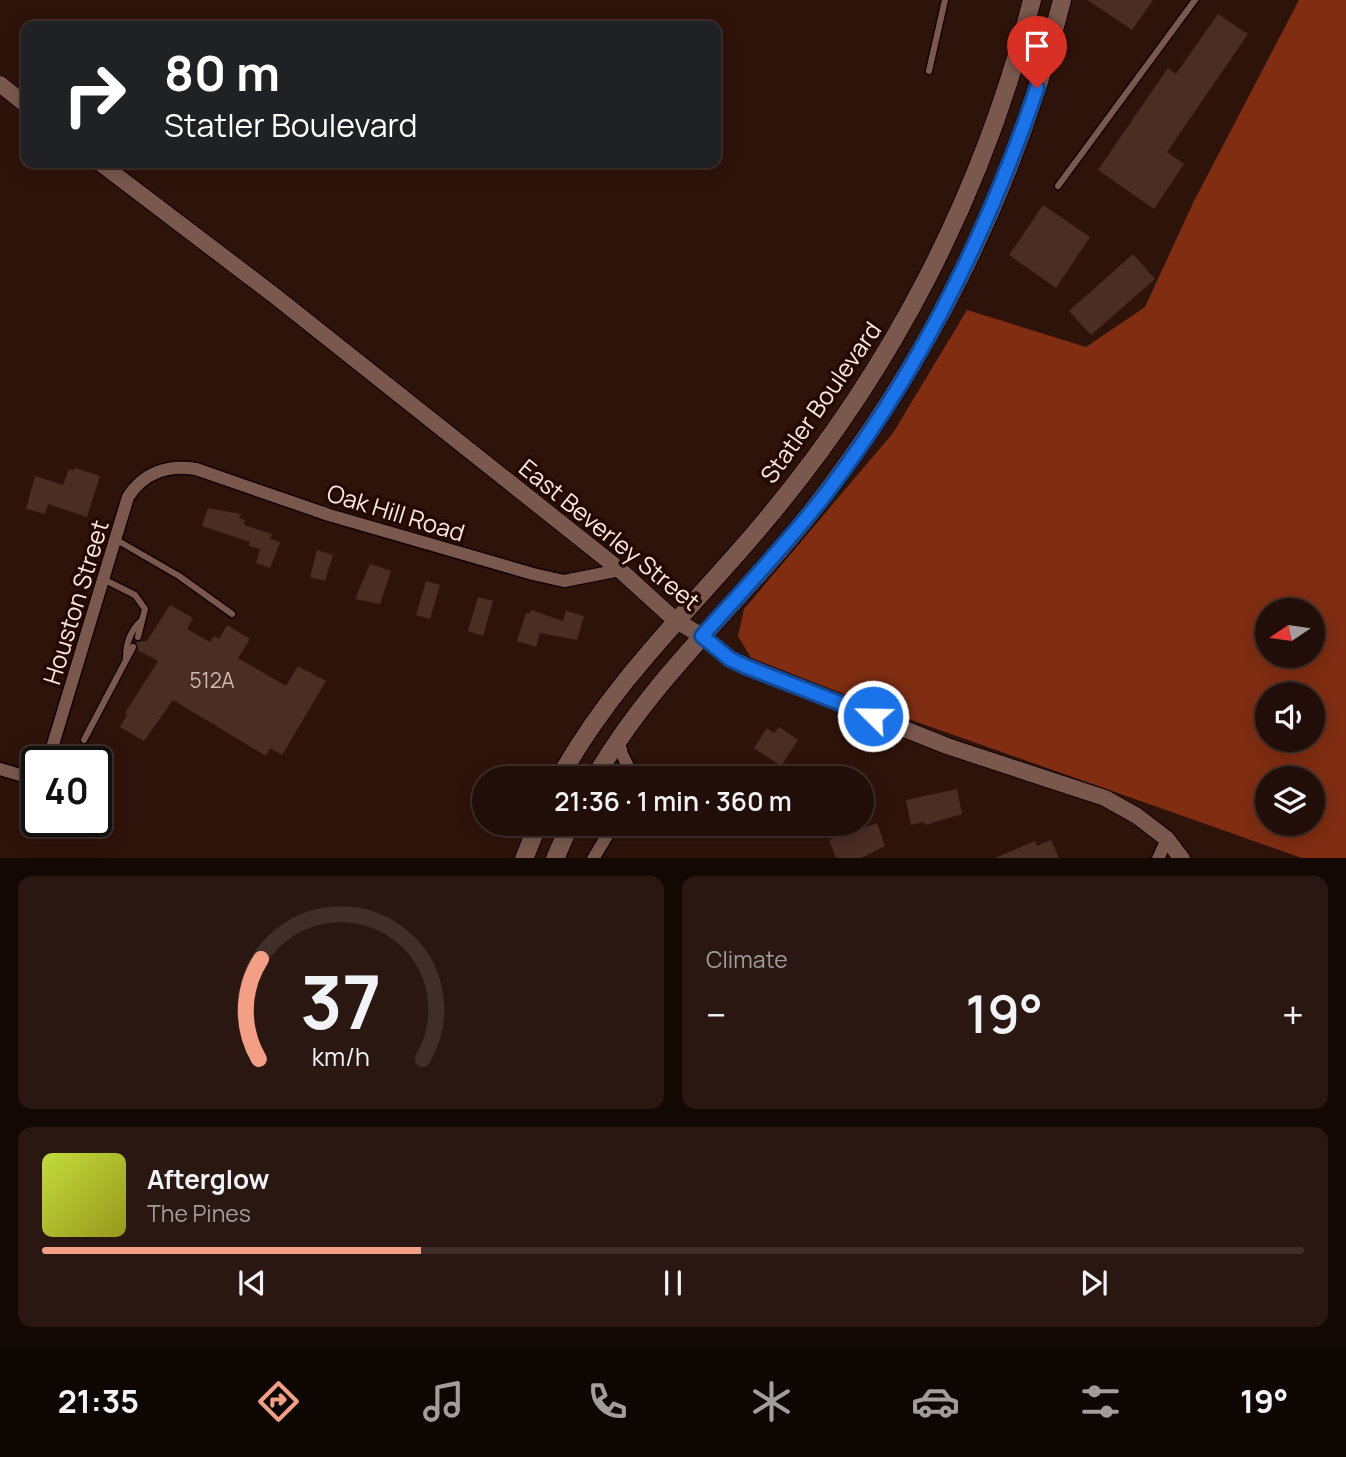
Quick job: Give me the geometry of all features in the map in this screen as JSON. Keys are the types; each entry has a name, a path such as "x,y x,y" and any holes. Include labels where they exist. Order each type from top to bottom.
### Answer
{"main road":[{"name":"Statler Boulevard","path":"566,766 583,735 612,695 675,620 760,528 808,468 890,346 930,273 975,176 1006,93 1032,0"},
{"path":"602,766 654,689 825,494 881,414 935,325 974,251 1002,184 1037,88 1062,0"},
{"path":"524,858 533,836"},
{"path":"555,858 565,836"}],"street":[{"path":"0,85 21,101"},
{"name":"East Beverley Street","path":"106,168 620,570 675,620 702,636 730,659 947,746 1096,794 1127,810 1167,839 1181,858"},
{"name":"Oak Hill Road","path":"163,470 196,469 329,515 533,575 564,581 620,570"},
{"name":"Houston Street","path":"53,746 131,492 146,477 163,470"},
{"path":"618,739 628,766"},
{"path":"0,769 21,775"},
{"path":"594,858 607,836"},
{"path":"1158,858 1167,839"}],"lane":[{"path":"929,71 945,0"},
{"path":"1058,186 1195,0"},
{"path":"115,538 179,576 232,614"},
{"path":"103,579 135,595 145,609 138,637"},
{"path":"126,659 126,645 135,626 143,619"},
{"path":"84,740 133,647"}],"shaded area":[{"path":"1299,0 1346,0 1346,858 1302,858 914,721 751,658 738,636 744,609 893,433 967,310 1086,347 1145,307 1193,203"}],"building":[{"path":"1087,0 1153,0 1132,30"},
{"path":"1218,14 1248,34 1167,152 1184,164 1154,209 1098,170 1168,68 1176,74"},
{"path":"1043,205 1090,237 1056,288 1009,255"},
{"path":"1133,254 1155,279 1091,335 1069,311"},
{"path":"75,468 100,476 87,517 48,504 45,514 26,509 35,476 63,485 69,469 74,471"},
{"path":"208,508 241,514 239,518 245,520 244,525 272,534 270,539 280,542 270,568 256,563 260,549 249,546 250,542 202,526"},
{"path":"317,550 333,555 325,581 310,577"},
{"path":"370,564 391,571 380,604 355,599"},
{"path":"426,581 440,585 430,619 416,615"},
{"path":"478,597 493,601 483,636 468,631"},
{"path":"170,605 193,618 187,629 210,642 214,636 219,639 227,625 250,639 238,658 286,686 298,666 326,681 282,755 270,748 266,756 173,700 144,741 120,727 127,715 125,713 158,661 138,650 136,642 147,641"},
{"path":"531,610 563,621 566,611 584,616 577,640 540,633 536,647 517,641 526,613 529,614"},
{"path":"779,727 798,740 781,766 754,748 767,728 774,733"},
{"path":"957,789 962,814 925,825 924,822 911,825 906,800"},
{"path":"877,823 885,846 861,858 836,858 829,840 840,836 874,836 874,824"},
{"path":"1051,840 1059,858 995,858 1035,841 1037,846"}],"route":[{"path":"873,716 747,667 730,659 702,636 802,524 850,461 911,368 986,225 1037,88"}]}
